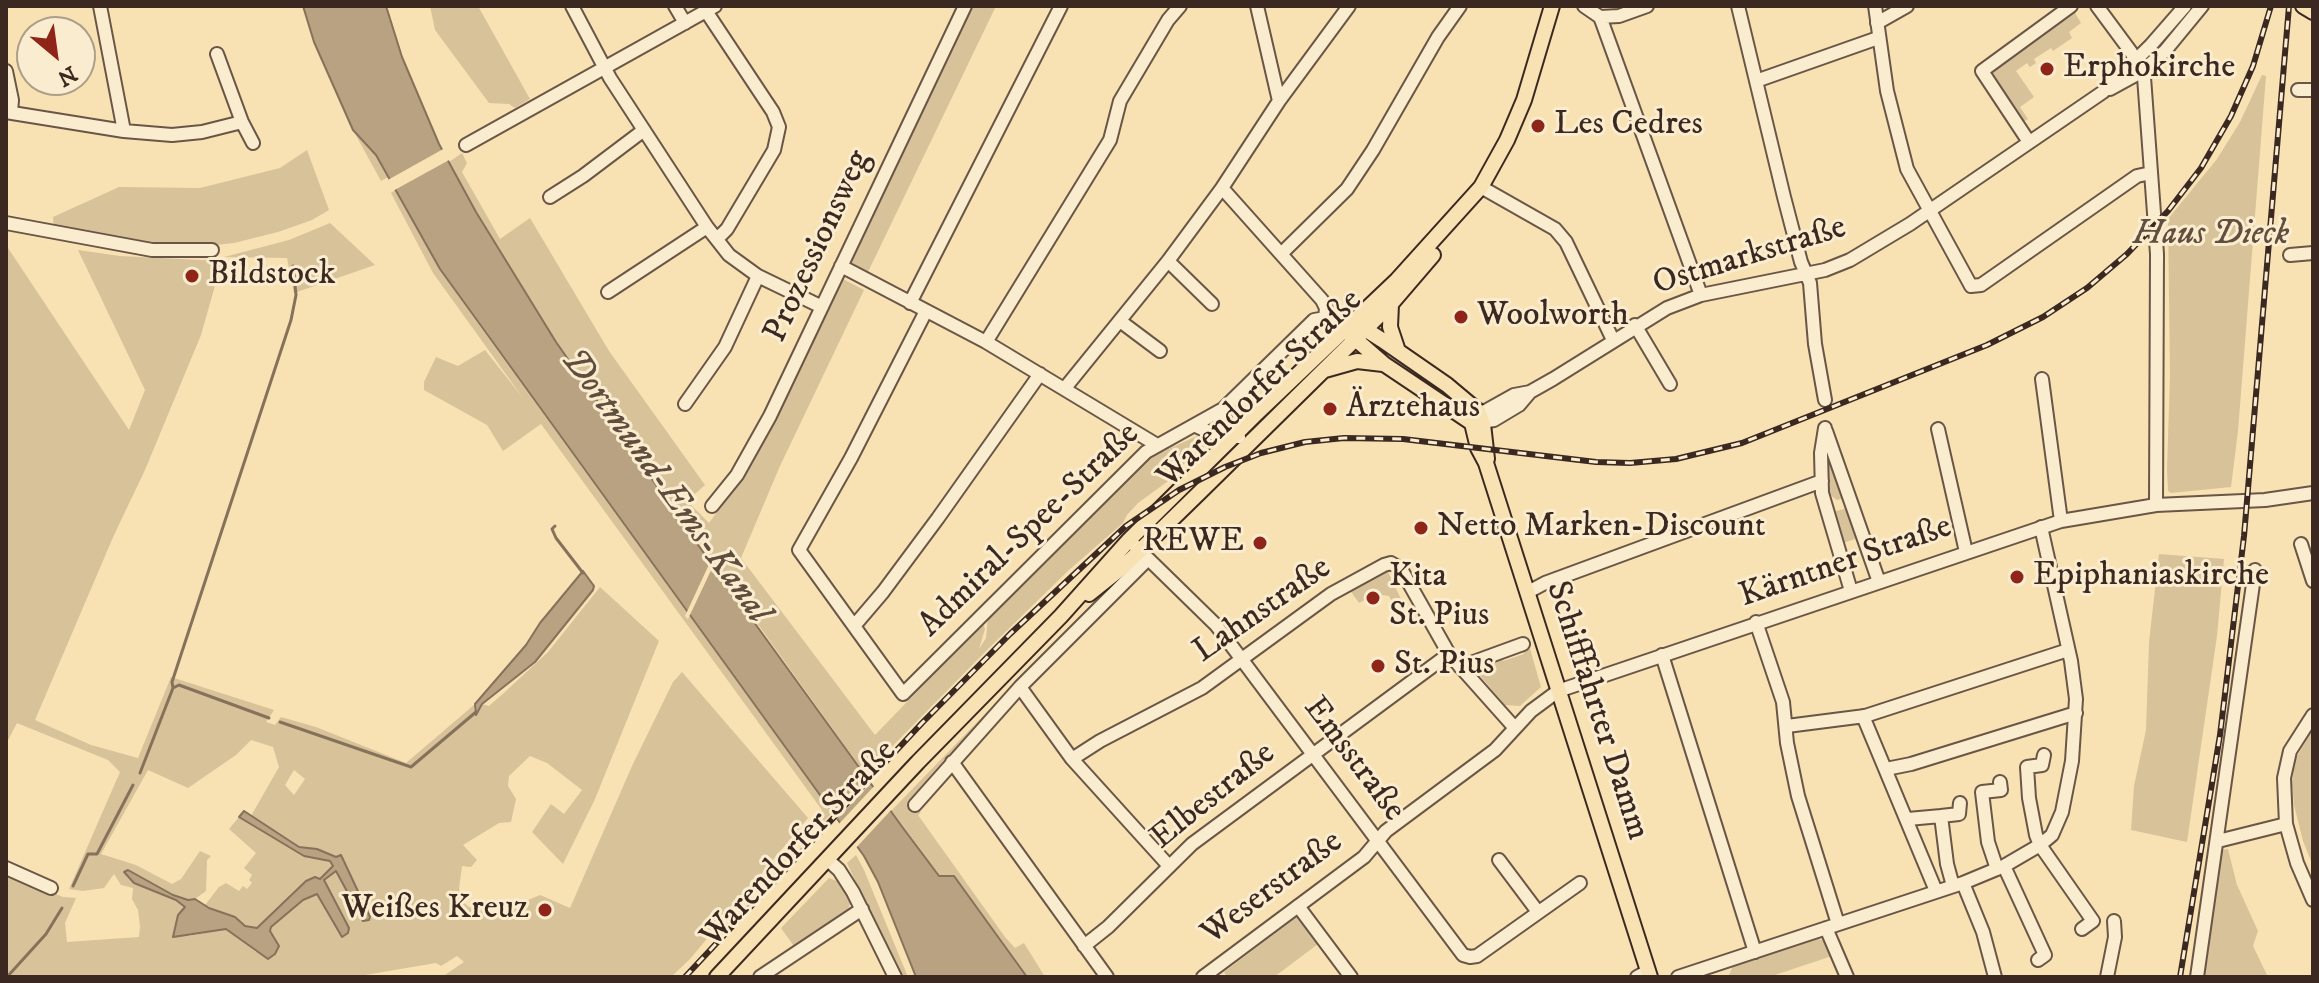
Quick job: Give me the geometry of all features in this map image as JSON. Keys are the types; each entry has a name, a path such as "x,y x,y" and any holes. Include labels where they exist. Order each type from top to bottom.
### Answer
{"main road":[{"name":"Warendorfer Straße","path":"1139,550 1233,436 1391,304 1451,235 1477,200 1507,140 1524,100 1552,6"},
{"path":"2303,6 2313,12"},
{"name":"Warendorfer Straße","path":"717,977 887,795 1061,616 1124,566 1321,372 1397,280 1481,187"},
{"path":"1391,304 1390,327 1398,351"},
{"path":"1355,332 1398,351 1447,385 1478,420"},
{"path":"1355,332 1384,364 1478,420"},
{"path":"1321,372 1357,361 1384,364"},
{"name":"Schifffahrter Damm","path":"1478,420 1486,463 1645,975"}],"street":[{"path":"100,6 124,131"},
{"path":"572,6 604,68 707,227 729,255 758,276 822,307"},
{"path":"675,6 685,23"},
{"name":"Prozessionsweg","path":"712,506 737,475 770,416 965,6"},
{"path":"910,303 1061,6"},
{"path":"986,342 1110,140 1120,101 1168,20 1180,6"},
{"path":"1257,6 1279,101"},
{"path":"1065,388 1168,261 1349,6"},
{"path":"1281,254 1347,189 1438,37 1460,6"},
{"path":"1584,6 1600,17 1701,295"},
{"path":"1600,17 1619,16 1647,6"},
{"path":"1738,6 1784,197 1811,290 1815,344 1825,400"},
{"path":"1875,6 1887,91 1911,180 1967,281 1976,287 2137,176 2151,173"},
{"path":"1877,23 1907,6"},
{"path":"2029,142 1982,71 2071,6"},
{"path":"2097,6 2138,66 2145,87 2158,310 2156,505"},
{"name":"Ostmarkstraße","path":"2138,66 2185,6"},
{"name":"Ostmarkstraße","path":"1478,420 1514,395 1530,392 1667,308 1701,295 1806,274 1850,260 1930,210 2103,92 2184,31 2202,6"},
{"path":"466,145 710,8 779,127 774,150 727,229 717,239"},
{"path":"1756,81 1878,38"},
{"path":"217,54 253,143"},
{"path":"6,71 12,100 8,112 124,131 172,135 202,132 242,122"},
{"path":"2298,90 2313,90"},
{"path":"550,197 644,130"},
{"path":"1481,187 1555,229 1566,242 1613,340"},
{"path":"1222,188 1322,300 1326,308 1325,318"},
{"path":"6,223 126,246 172,251 212,250"},
{"path":"608,292 707,227"},
{"path":"2290,255 2313,253"},
{"path":"1168,261 1212,304"},
{"path":"841,266 986,342 1157,445"},
{"path":"685,404 725,347 758,276"},
{"path":"926,311 851,458 799,550 854,626 938,518 1040,374"},
{"name":"Warendorfer Straße","path":"1196,426 1223,409 1314,320 1325,318 1355,332"},
{"path":"1120,321 1160,351"},
{"path":"1635,325 1670,384"},
{"path":"2042,379 2061,521"},
{"name":"Warendorfer Straße","path":"1223,409 1227,428 1233,436"},
{"name":"Admiral-Spee-Straße","path":"854,626 903,694 1129,467 1157,445 1196,426 1211,433 1252,439"},
{"path":"1851,591 1828,514 1822,481 1821,453 1825,428 1879,582"},
{"path":"1938,429 1966,552"},
{"path":"1528,592 1545,583 1822,481"},
{"name":"Kärntner Straße","path":"1558,691 2061,521 2156,505 2265,500 2313,493"},
{"path":"1678,977 1958,884 2000,867 2052,835 2062,812 2072,761 2076,713 2068,650 2041,527"},
{"path":"2301,544 2313,581"},
{"name":"Warendorfer Straße","path":"915,805 1139,550"},
{"name":"Emsstraße","path":"1139,550 1216,625 1463,955 1477,956 1580,883"},
{"name":"Lahnstraße","path":"1072,759 1202,688 1348,583 1391,563 1401,569 1449,654"},
{"path":"2197,977 2255,570"},
{"path":"1756,622 1783,702 1787,743 1798,796 1847,977"},
{"path":"1460,667 1523,644"},
{"path":"1787,726 1863,716 2068,650"},
{"path":"1449,654 1514,727"},
{"name":"Elbestraße","path":"1084,946 1108,927 1192,844 1449,654"},
{"path":"1662,655 1755,952"},
{"path":"1020,687 1072,759 1169,866"},
{"name":"Weserstraße","path":"1212,974 1364,857 1400,820 1495,750 1514,727 1558,691"},
{"path":"1886,769 2076,713"},
{"path":"2313,715 2290,751 2284,778 2286,824 2297,863 2313,900"},
{"path":"1863,716 1936,891"},
{"path":"2044,755 2042,765 2023,767 2029,798 2040,845 2093,921 2082,929"},
{"path":"952,762 1107,977"},
{"path":"1908,819 1959,814 1971,796 2001,790 2000,782"},
{"path":"1971,796 1990,852 2045,955 2038,960"},
{"path":"1941,816 1947,864 1983,932 1995,977"},
{"path":"2218,841 2286,824"},
{"path":"828,860 839,870 862,909 895,977"},
{"path":"1499,860 1538,912"},
{"path":"6,868 51,888"},
{"path":"1298,906 1351,977"},
{"name":"Warendorfer Straße","path":"762,976 862,909"},
{"path":"2107,977 2115,937 2114,921"},
{"path":"1717,963 1721,977"}],"green space":[{"path":"430,6 478,6 530,99 515,108 509,104 489,103 435,30"},
{"path":"970,6 996,6 868,272 849,261"},
{"path":"2075,13 2081,23 2069,32 2072,38 2034,59 2036,63 2030,67 2027,63 2016,71 2034,97 2020,107 2028,119 2021,123 1986,72"},
{"name":"Haus Dieck","path":"2262,75 2266,76 2231,487 2171,493 2168,491 2167,470 2170,376 2168,219 2217,159 2240,122"},
{"path":"353,130 376,155 388,177 381,181"},
{"path":"307,150 329,210 312,220 278,232 234,243 198,247 165,246 54,229 53,217 119,187 200,188 280,168"},
{"path":"462,153 467,163 462,172 500,239 530,218 609,351 705,485 687,501 709,523 738,483 841,278 864,290 780,466 741,558 875,735 983,623 985,629 979,649 986,638 988,616 1142,461 1197,436 1208,443 1183,465 1183,469 1138,503 1123,523 1069,570 865,774 556,342 455,176 449,162"},
{"path":"395,190 440,269 479,325 832,813 822,823 817,817 822,810 541,424 503,451 487,425 424,390 424,382 436,357 458,366 485,350 523,398 433,273 391,193"},
{"path":"330,223 375,265 294,293 287,258 224,257 289,240"},
{"path":"6,245 129,430 145,390 78,250 120,256 222,261 201,335 35,720 91,745 138,758 171,677 274,710 266,722 275,725 281,717 316,727 406,763 475,704 474,711 482,704 489,706 506,691 548,652 600,587 659,641 595,799 563,864 532,832 551,804 564,814 582,790 547,763 530,756 509,776 508,786 516,799 511,822 499,823 463,845 477,860 471,867 462,866 459,889 462,901 469,907 495,914 540,895 570,908 632,766 673,682 682,672 808,818 690,959 671,977 442,977 464,962 457,956 441,966 436,963 353,977 6,977 6,868 46,890 76,898 65,923 67,942 139,937 140,926 138,910 132,899 133,888 121,885 114,874 104,888 69,889 120,772 108,760 17,723 6,744","holes":["251,740 273,747 279,767 251,816 299,847 317,849 337,857 339,873 336,871 324,880 341,936 317,894 311,894 271,927 270,931 279,946 256,952 227,929 188,936 186,907 134,883 128,870 173,895 195,899 206,891 207,860 211,856 200,851 181,879 172,884 136,865 101,854 148,770 188,788 236,755","294,770 305,779 294,795 285,785"]},
{"path":"1834,459 1847,497 1837,500 1829,494 1827,481 1826,461"},
{"path":"1847,508 1858,538 1843,543 1833,512"},
{"path":"2159,554 2224,559 2217,636 2187,842 2131,830 2134,786 2146,730 2149,642"},
{"path":"1387,570 1403,603 1395,607 1389,596 1376,594 1359,603 1349,589"},
{"path":"1529,645 1541,687 1520,706 1505,705 1471,665 1501,655 1503,661 1524,654 1522,648"},
{"path":"1051,646 1053,648 908,801 921,812 918,815 1005,937 1015,948 1024,943 1045,977 1027,977 955,877 939,876 891,811"},
{"path":"2313,729 2313,866 2303,841 2292,784 2295,760"},
{"path":"239,817 304,856 330,861 333,866 320,879 314,877 306,881 257,928 245,926 235,917 205,905 226,883 239,891 243,886 247,889 252,883 249,880 252,875 244,868 256,853 229,829"},
{"path":"2228,849 2237,885 2258,931 2253,946 2268,977 2201,977 2221,850"},
{"path":"856,855 908,977 899,977 847,863"},
{"path":"829,878 847,891 848,911 796,949 781,928"},
{"path":"1298,916 1318,944 1274,977 1227,977 1224,972"},
{"path":"1816,938 1825,941 1832,956 1769,977 1728,977 1733,966"}],"shaded area":[{"path":"303,6 386,6 402,57 439,144 476,212 556,342 903,828 939,876 954,876 1027,977 916,977 878,882 864,856 440,269 376,155 353,130 314,42"},
{"path":"583,571 594,586 593,590 535,662 482,704 476,715 475,704"},
{"path":"244,811 299,847 317,849 336,857 341,855 369,920 363,921 336,871 324,880 349,928 342,937 317,894 303,900 271,927 270,931 279,946 268,959 226,929 173,937 178,915 185,907 176,900 134,883 124,872 128,870 173,895 195,899 209,908 235,917 245,926 257,928 306,881 315,877 320,879 333,866 330,861 304,856 239,817"}],"pier":[{"path":"445,148 451,159 391,192 386,181"},
{"path":"712,558 715,562 688,619 685,616"},
{"path":"869,773 874,780 834,822 830,816"},
{"path":"877,783 894,807 854,850 837,826"}],"waterway":[{"path":"173,688 172,682 291,320 296,295 293,266"},
{"path":"555,526 552,529 556,538 583,573"},
{"path":"140,773 173,688 179,685 269,718"},
{"path":"280,722 411,767 476,712"},
{"path":"73,886 88,854 97,854 133,785"},
{"path":"7,977 46,934 62,908"}],"railway":[{"path":"685,977 922,723 1010,634 1126,526 1179,490 1261,453 1305,442 1344,438 1403,439 1596,462 1676,459 1742,443 1987,345 2043,317 2087,288 2127,254 2168,211 2201,168 2231,116 2253,66 2271,6"},
{"path":"2180,977 2220,735 2244,536 2289,6"}],"place":[{"name":"Erphokirche","path":"2047,69"},
{"name":"Les Cedres","path":"1538,126"},
{"name":"Bildstock","path":"192,276"},
{"name":"Woolworth","path":"1461,317"},
{"name":"Ärztehaus","path":"1330,409"},
{"name":"Netto Marken-Discount","path":"1421,528"},
{"name":"REWE","path":"1260,543"},
{"name":"Epiphaniaskirche","path":"2017,577"},
{"name":"Kita St. Pius","path":"1373,598"},
{"name":"St. Pius","path":"1378,666"},
{"name":"Weißes Kreuz","path":"545,910"}],"water label":[{"name":"Dortmund-Ems-Kanal","path":"664,487"}]}
